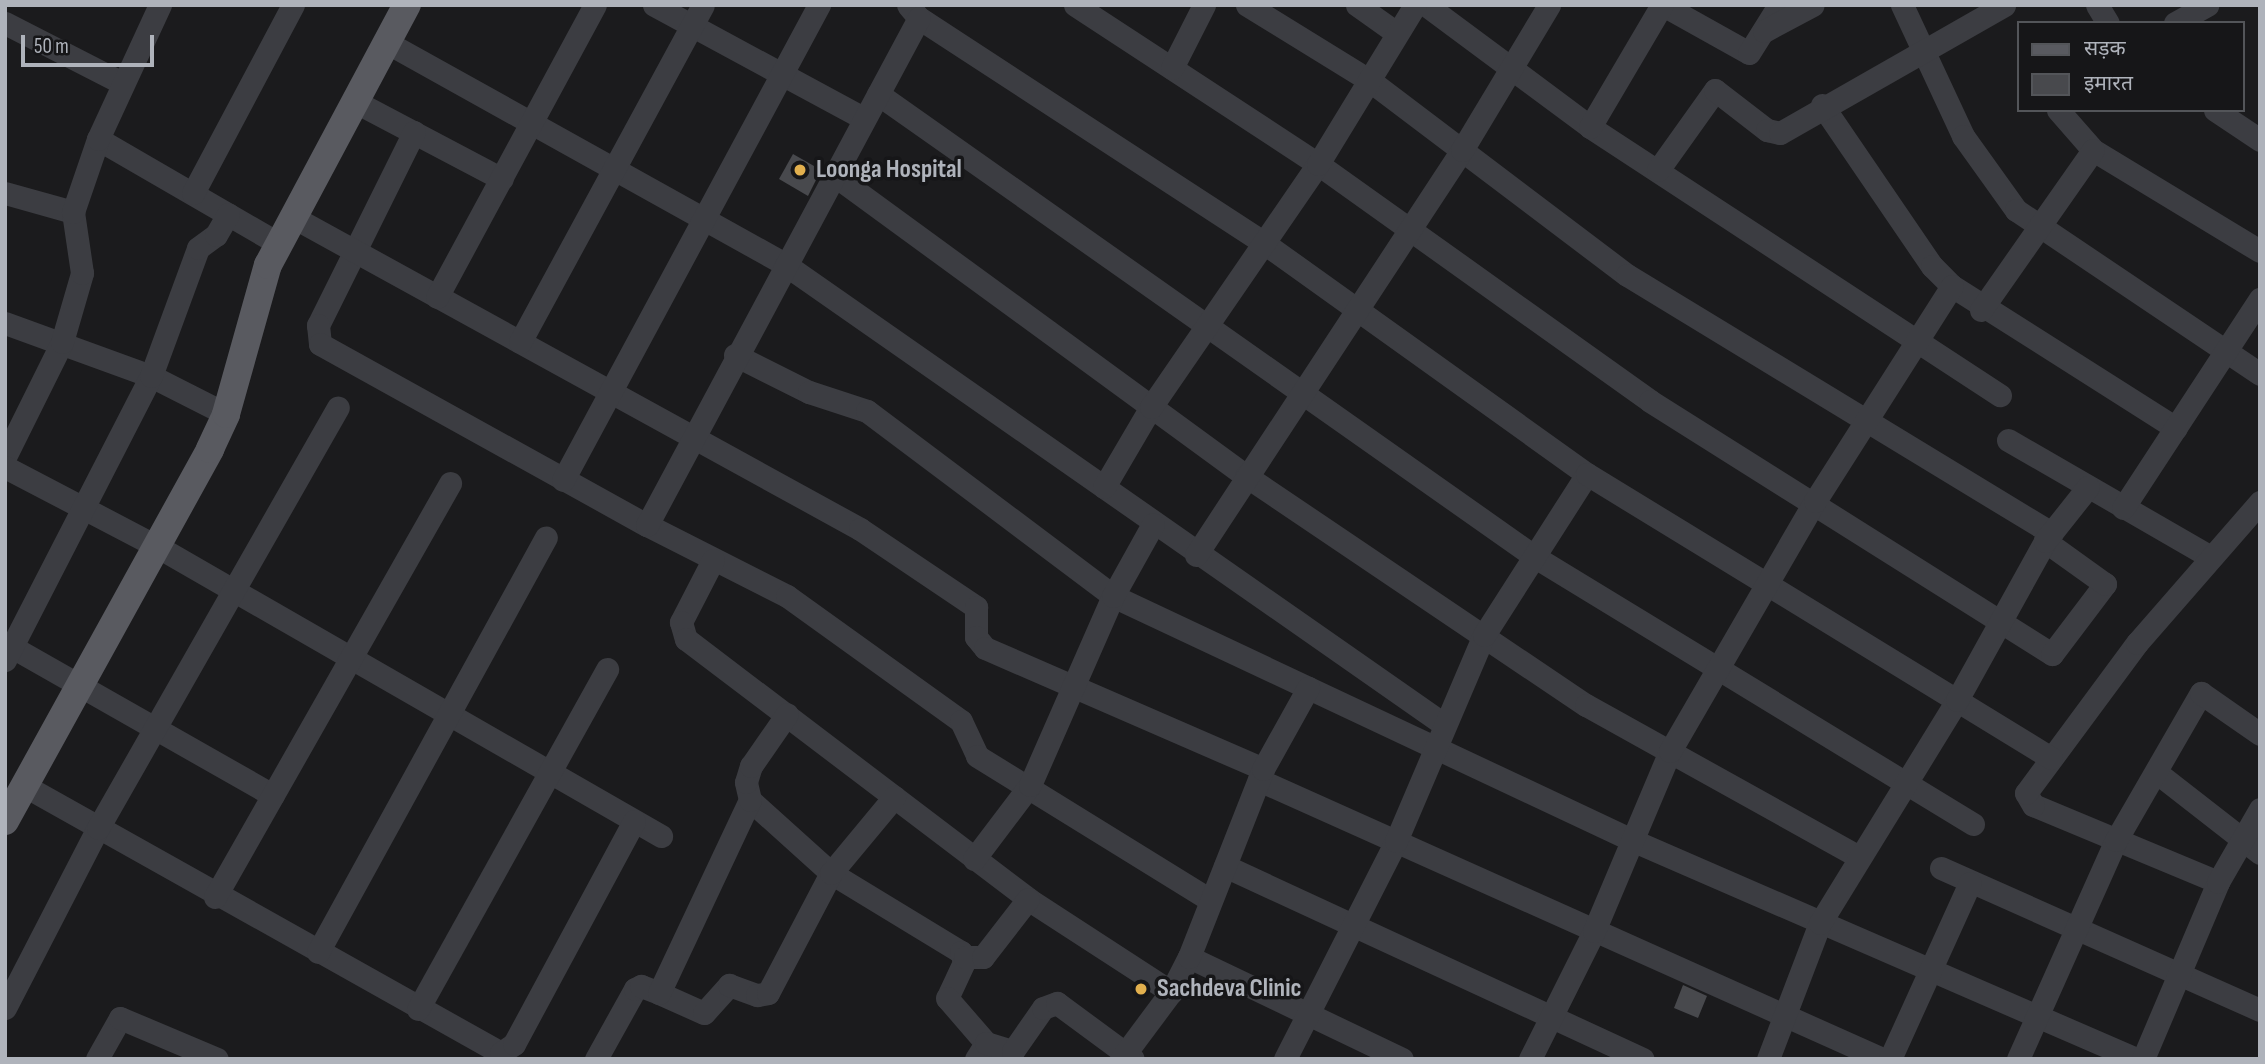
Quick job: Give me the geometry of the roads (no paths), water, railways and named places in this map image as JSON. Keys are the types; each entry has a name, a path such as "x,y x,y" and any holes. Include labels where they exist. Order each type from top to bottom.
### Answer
{"main road":[{"path":"13,801 160,548 226,414 261,285 279,244 407,5"}],"street":[{"path":"5,15 10,5"},
{"path":"193,193 293,5"},
{"path":"437,297 595,5"},
{"path":"654,5 778,75 863,118"},
{"path":"520,342 616,170 703,5"},
{"path":"563,480 701,216 819,5"},
{"path":"1075,5 1318,164 1650,401 1815,500 2052,653 2103,589 2099,575 2048,537 1865,419 1627,275 1369,80 1247,5"},
{"path":"1172,68 1204,5"},
{"path":"1357,5 1395,32"},
{"path":"1104,487 1151,407 1318,164 1395,32 1415,5"},
{"path":"1426,5 1590,127 2000,395"},
{"path":"1196,555 1408,228 1462,150 1509,66 1549,5"},
{"path":"1590,127 1662,5 1749,53 1779,5"},
{"path":"1764,31 1812,5"},
{"path":"1902,5 1979,162 2016,210 2041,230 2230,350 2260,374"},
{"path":"1658,170 1715,90 1774,133 2004,5"},
{"path":"2097,5 2107,21"},
{"path":"2179,21 2207,5"},
{"path":"5,457 62,342 82,273 73,212 98,139 154,7"},
{"path":"647,526 735,355 878,94 913,11 1264,243 1587,474 2051,758"},
{"path":"5,23 122,83"},
{"path":"386,43 786,265 1104,487 1438,733 1634,841 2136,1059"},
{"path":"878,94 1206,324 1301,395 1535,557 1717,670 1907,781 1973,824"},
{"path":"354,102 502,179"},
{"path":"1822,105 1932,266 1952,286 1981,310 2176,428"},
{"path":"2061,112 2093,150 2260,250"},
{"path":"2218,112 2260,139"},
{"path":"414,132 318,325 320,344 647,526 807,609 961,721 977,756 1030,785 1210,900"},
{"path":"98,139 279,244"},
{"path":"1981,310 2041,230 2093,150"},
{"path":"834,175 1246,476 1586,705 1859,857"},
{"path":"5,193 73,212"},
{"path":"228,214 216,235 198,248 151,376 86,511 7,650 80,687 273,795"},
{"path":"293,217 694,435 860,529 966,599 980,615 979,644 1077,687 1396,841 1882,1059"},
{"path":"1530,1059 1594,931 1670,751 1815,500 1952,286"},
{"path":"2123,508 2230,350 2260,299"},
{"path":"5,323 151,376 226,414"},
{"path":"735,355 809,392 867,411 1113,596 1308,688 1438,733"},
{"path":"5,1008 98,828 236,591 338,408"},
{"path":"2008,440 2211,557"},
{"path":"5,467 160,548 661,836"},
{"path":"1285,1059 1396,841 1438,733 1484,635 1587,474"},
{"path":"215,897 450,483"},
{"path":"1768,1059 1787,1015 1819,923 1957,700 2048,537 2088,487"},
{"path":"2218,882 2028,800 2026,793 2137,643 2260,502"},
{"path":"974,859 1030,785 1077,687 1113,596 1153,524"},
{"path":"318,953 451,716 546,538"},
{"path":"713,560 681,622 682,635 1028,899 1171,992"},
{"path":"418,1009 607,669"},
{"path":"965,957 947,998 981,1051 1013,1051 1043,1008 1058,1003 1126,1057 1171,992 1189,957 1261,774 1308,688"},
{"path":"2018,1059 2074,927 2116,840 2201,693 2260,734"},
{"path":"659,993 750,800 747,782 751,766 788,714"},
{"path":"2156,772 2260,853"},
{"path":"597,1059 635,989 641,986 704,1013 729,985 757,995 768,993 831,873 894,797"},
{"path":"750,800 831,873 965,957 987,953 1028,899"},
{"path":"13,801 98,828 215,897 418,1009 492,1049 510,1051 634,821"},
{"path":"2143,1059 2218,882 2260,809"},
{"path":"1225,866 1351,928 1643,1059"},
{"path":"1941,867 1970,883 2260,1010"},
{"path":"1890,1059 1970,883"},
{"path":"1189,957 1402,1059"},
{"path":"97,1059 120,1018 205,1056"}],"place":[{"name":"Loonga Hospital","path":"800,170"},
{"name":"Sachdeva Clinic","path":"1141,989"}]}
